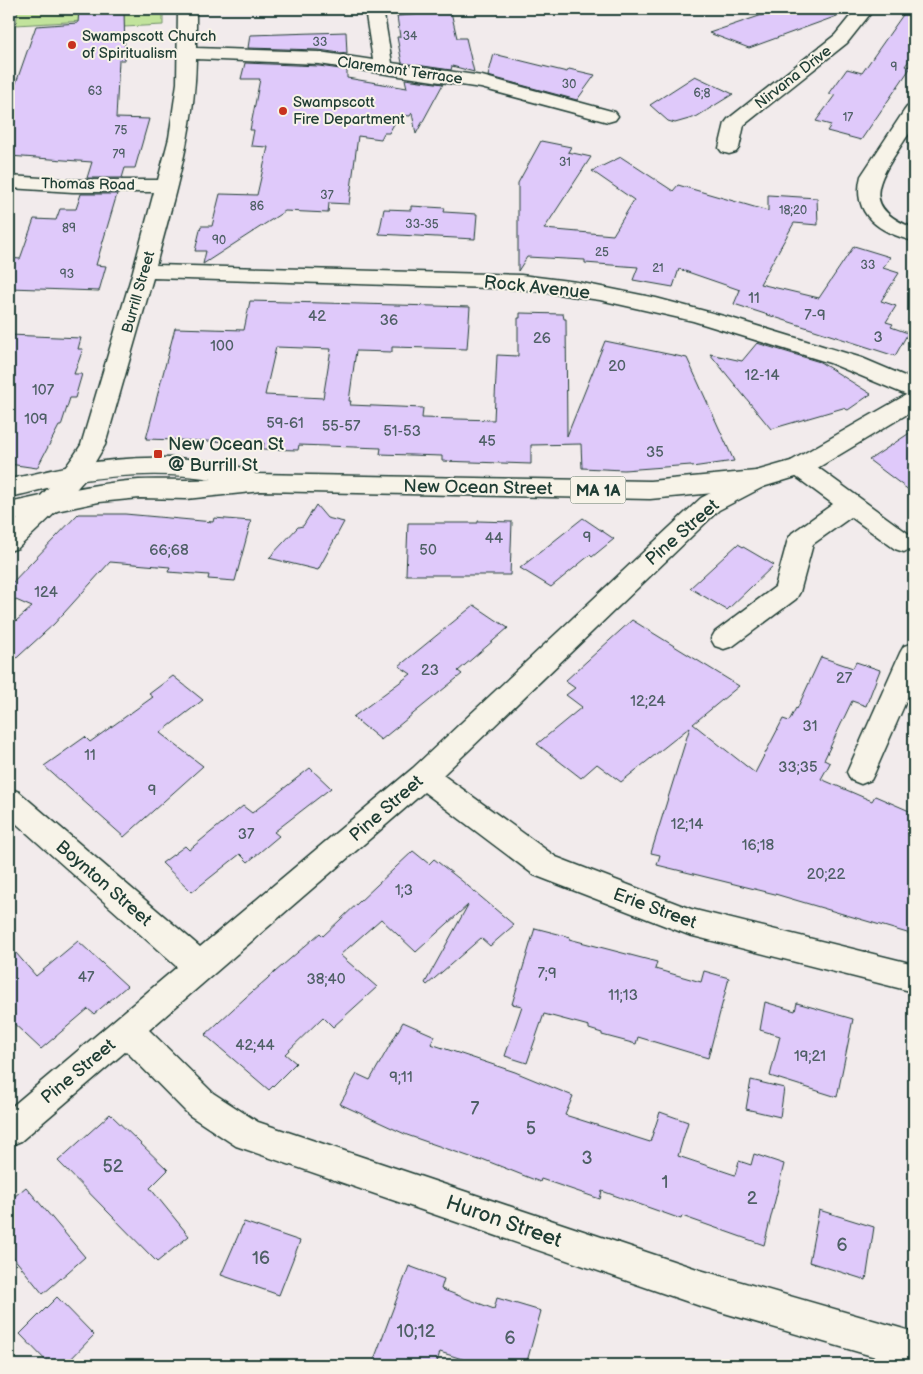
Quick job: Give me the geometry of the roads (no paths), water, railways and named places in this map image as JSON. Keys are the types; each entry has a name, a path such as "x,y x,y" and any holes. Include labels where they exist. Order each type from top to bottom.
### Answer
{"main road":[{"name":"Burrill Street","path":"9,542 50,503 76,473 93,445 167,186 183,111 188,53 187,9"},
{"path":"374,9 383,67"},
{"name":"Nirvana Drive","path":"729,148 735,123 841,39 865,9"},
{"name":"Claremont Terrace","path":"188,53 319,58 383,67 482,82 608,116"},
{"path":"914,111 871,176 866,188 867,201 877,215 890,225 914,235"},
{"name":"Thomas Road","path":"9,182 73,186 167,186"},
{"name":"Rock Avenue","path":"144,271 521,282 567,288 612,295 720,321 813,350 900,382 914,390"},
{"name":"New Ocean Street","path":"50,503 108,492 140,489 186,490 261,482 650,490 756,480 800,467 914,400"},
{"name":"New Ocean Street","path":"76,473 147,467 195,468 225,471 261,482"},
{"path":"800,467 904,543"},
{"name":"MA 1A","path":"9,488 76,473"},
{"name":"Pine Street","path":"9,1130 423,776 710,504 756,480"},
{"name":"MA 1A","path":"9,512 50,503"},
{"path":"724,639 787,592 801,539 851,504"},
{"path":"861,772 914,653"},
{"name":"Erie Street","path":"423,776 546,866 689,922 914,978"},
{"name":"Boynton Street","path":"9,800 200,967"},
{"name":"Huron Street","path":"127,1030 201,1104 248,1135 700,1288 914,1350"}],"place":[{"name":"Swampscott Church of Spiritualism","path":"72,45"},
{"name":"Swampscott Fire Department","path":"283,111"},
{"name":"New Ocean St @ Burrill St","path":"158,454"}]}
